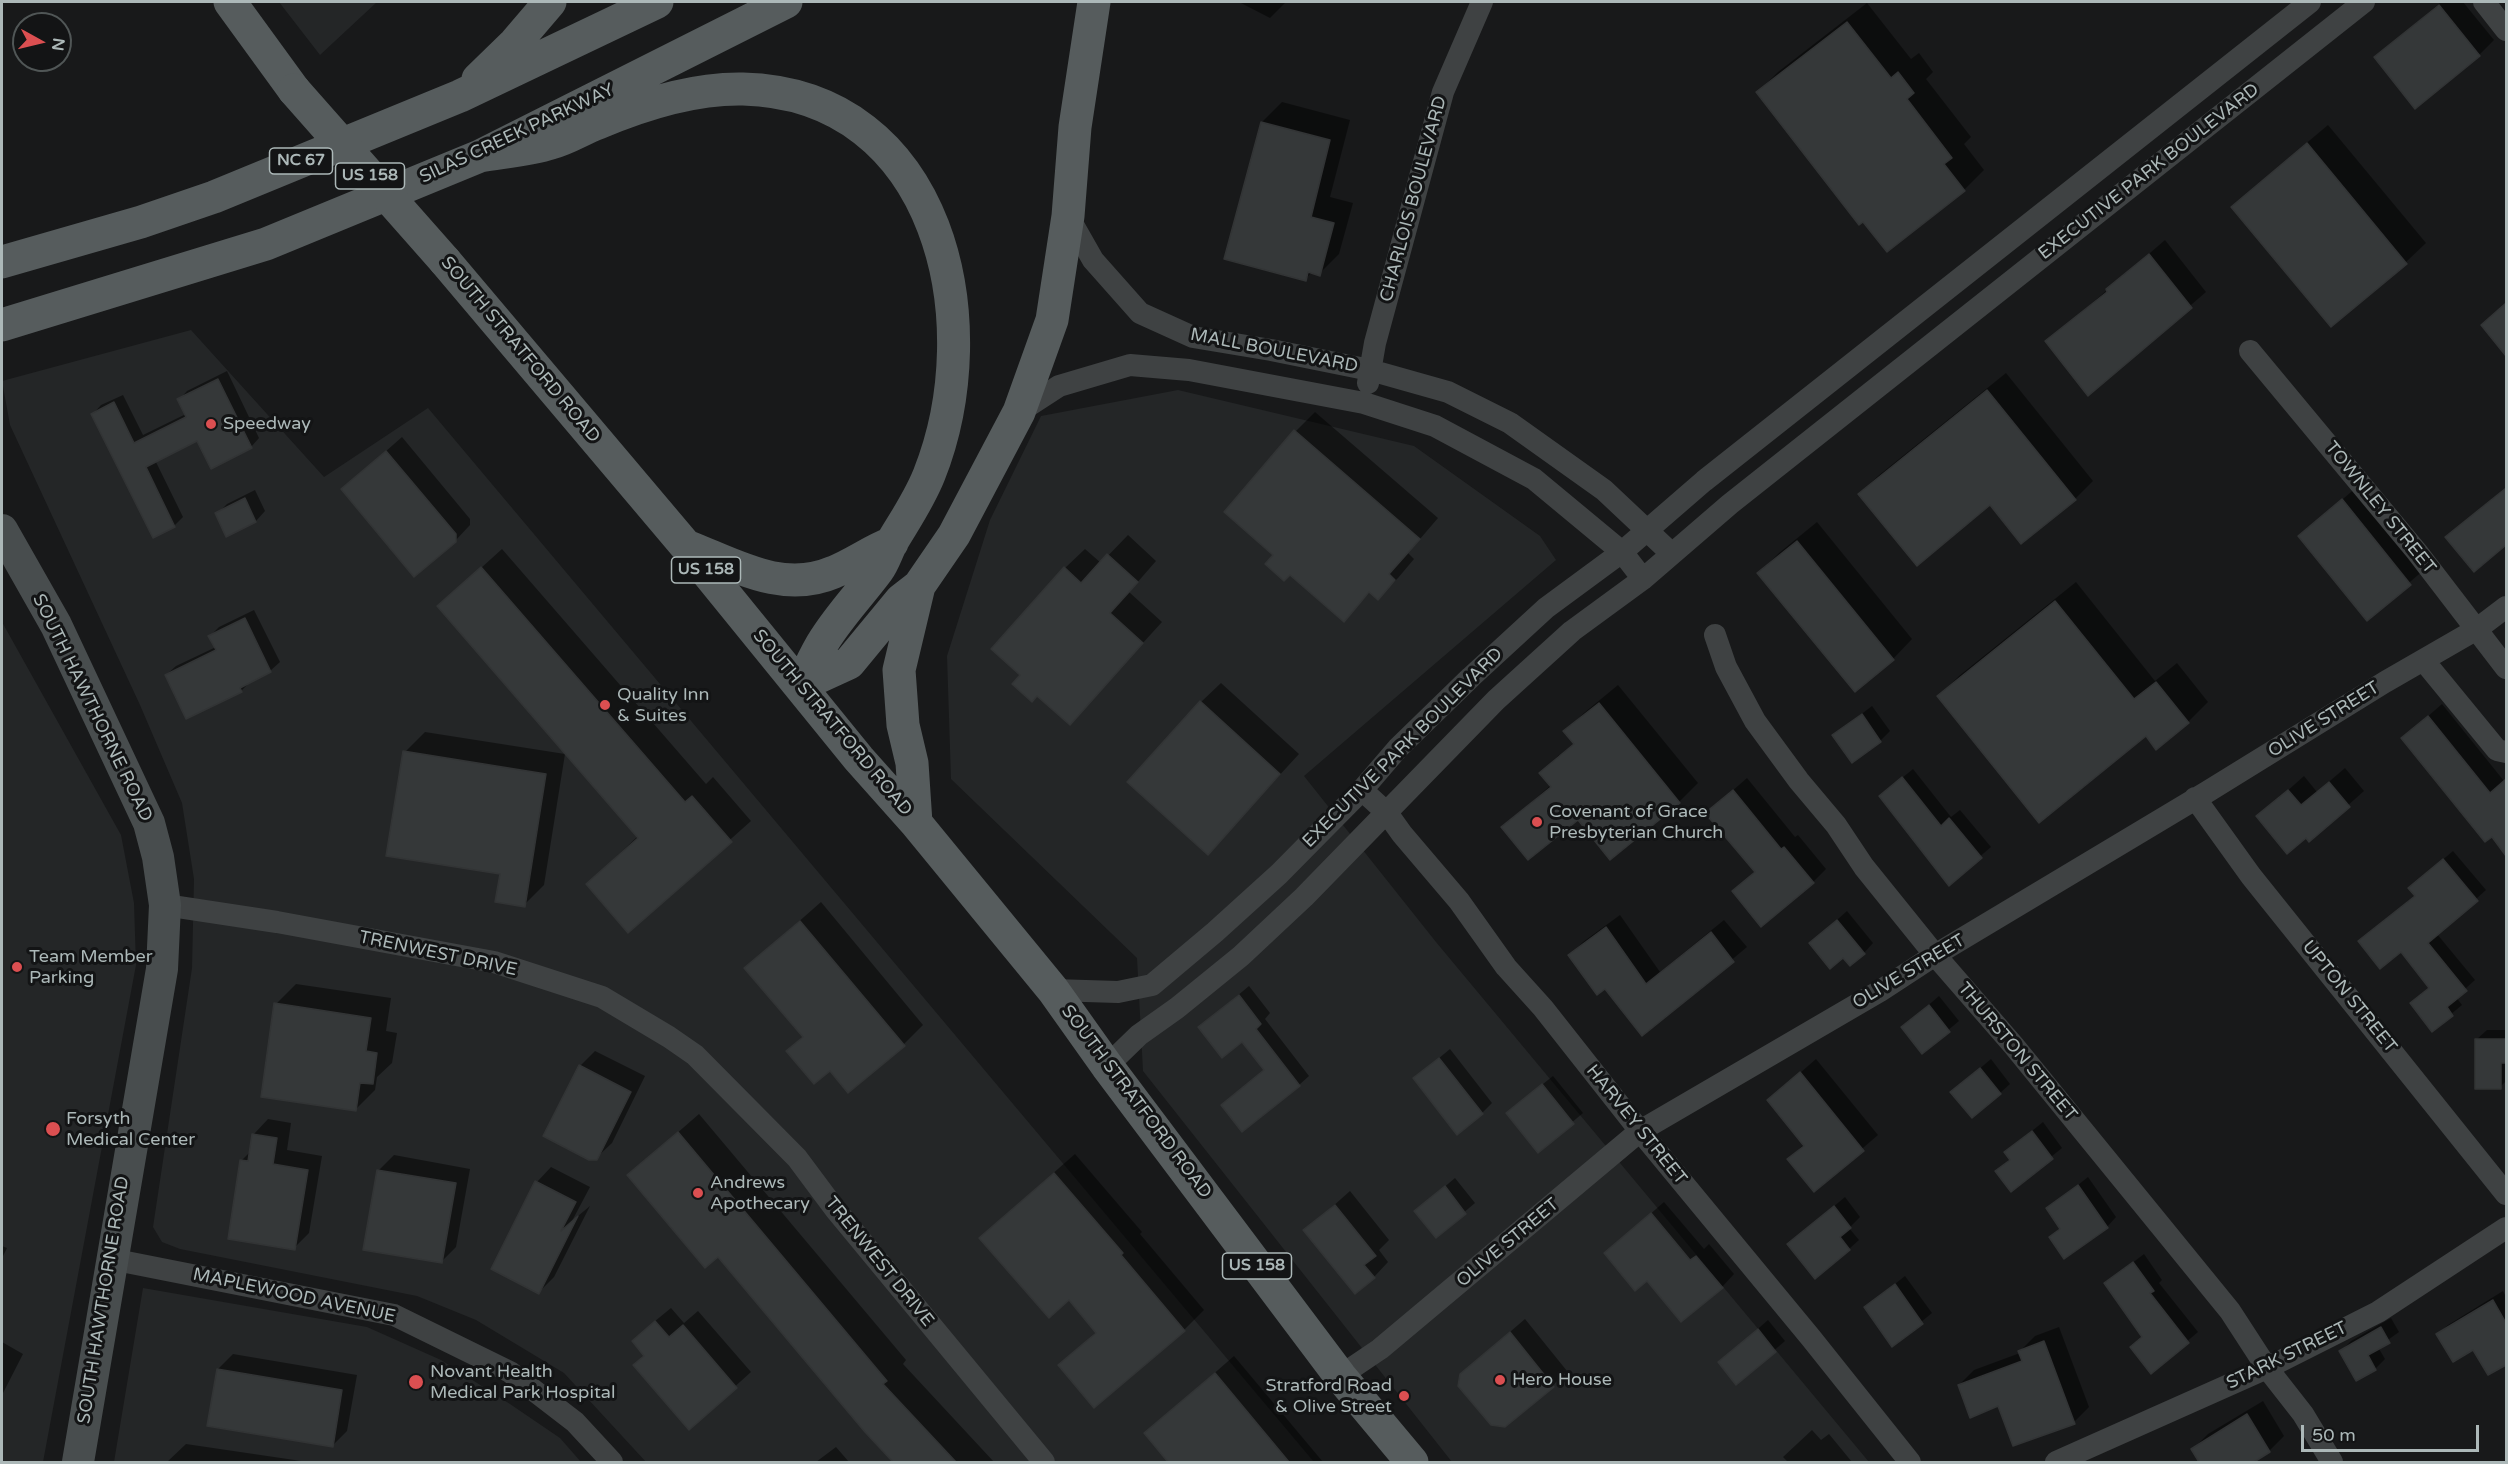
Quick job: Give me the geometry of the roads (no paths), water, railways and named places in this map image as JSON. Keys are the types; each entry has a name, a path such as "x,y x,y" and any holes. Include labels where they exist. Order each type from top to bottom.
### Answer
{"main road":[{"name":"SOUTH STRATFORD ROAD","path":"230,2 294,90 445,261 686,545 859,759 916,823 1053,990 1107,1066 1340,1376 1412,1462"},
{"path":"460,96 514,43 550,2"},
{"name":"NC 67","path":"2,262 130,225 214,197 460,96 657,2"},
{"name":"SILAS CREEK PARKWAY","path":"2,325 266,244 480,156 786,2"},
{"path":"801,685 849,663 901,600 919,586 954,536 1019,412 1052,320 1068,216 1075,127 1094,2"},
{"path":"480,156 551,144 630,111 673,98 708,91 742,89 774,92 828,108 846,118 889,152 909,177 925,205 939,238 949,277 955,328 954,375 941,442 915,508 892,543 880,567 824,640 801,685"},
{"name":"SOUTH HAWTHORNE ROAD","path":"2,530 56,625 140,802 149,823 158,858 165,905 162,969 78,1462"},
{"path":"686,545 774,580 795,581 834,572 869,552 892,543"},
{"path":"916,823 912,763 903,725 899,670 919,586"}],"street":[{"name":"CHARLOIS BOULEVARD","path":"1364,403 1389,289 1443,92 1482,2"},
{"name":"EXECUTIVE PARK BOULEVARD","path":"1053,990 1118,992 1152,985 1279,874 1362,790 1398,748 1546,608 1622,552 1737,454 2310,2"},
{"name":"EXECUTIVE PARK BOULEVARD","path":"1107,1066 1139,1035 1177,1008 1241,956 1304,897 1496,700 1572,631 1643,579 1758,482 2364,2"},
{"path":"2484,2 2506,30"},
{"name":"MALL BOULEVARD","path":"1068,216 1093,260 1140,313 1193,337 1370,370 1448,392 1520,430 1604,490 1672,554"},
{"path":"1915,312 1933,343"},
{"name":"TOWNLEY STREET","path":"2250,351 2409,543 2506,668"},
{"name":"MALL BOULEVARD","path":"1019,412 1059,386 1130,365 1190,370 1364,403 1436,426 1534,479 1622,552 1643,579"},
{"path":"1497,458 1520,430"},
{"path":"1737,454 1758,482"},
{"name":"OLIVE STREET","path":"1340,1376 1380,1349 1640,1131 1880,991 1935,955 2385,682 2477,629 2506,607"},
{"name":"THURSTON STREET","path":"1715,635 1726,667 1755,721 1799,781 1836,825 1864,867 1935,955 2014,1046 2230,1311 2267,1368 2303,1414 2332,1462"},
{"path":"2424,661 2497,750 2506,752"},
{"name":"HARVEY STREET","path":"1362,790 1387,813 1459,901 1506,967 1543,1008 1640,1131 1910,1462"},
{"name":"UPTON STREET","path":"2195,798 2251,876 2506,1194"},
{"name":"TRENWEST DRIVE","path":"165,905 277,922 494,962 602,996 669,1037 695,1055 797,1158 835,1209 1044,1462"},
{"name":"STARK STREET","path":"2056,1462 2267,1368 2378,1312 2506,1228"},
{"name":"MAPLEWOOD AVENUE","path":"111,1258 394,1315 510,1372 575,1422 612,1462"}],"place":[{"name":"Speedway","path":"211,424"},
{"name":"Quality Inn & Suites","path":"605,705"},
{"name":"Covenant of Grace Presbyterian Church","path":"1537,822"},
{"name":"Team Member Parking","path":"17,967"},
{"name":"Forsyth Medical Center","path":"53,1129"},
{"name":"Andrews Apothecary","path":"698,1193"},
{"name":"Hero House","path":"1500,1380"},
{"name":"Novant Health Medical Park Hospital","path":"416,1382"},
{"name":"Stratford Road & Olive Street","path":"1404,1396"}]}
